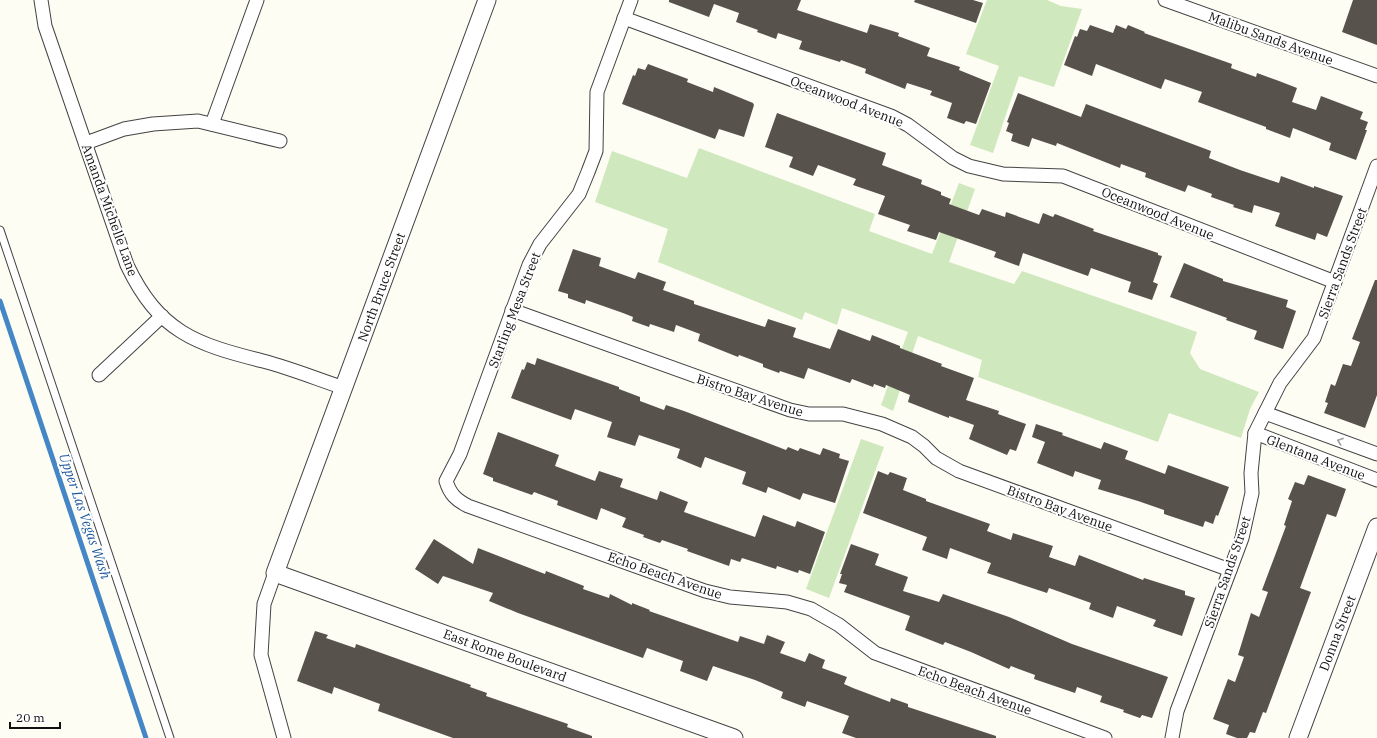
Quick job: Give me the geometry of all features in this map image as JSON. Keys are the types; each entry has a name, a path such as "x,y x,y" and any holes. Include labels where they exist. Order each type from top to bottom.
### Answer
{"street":[{"name":"Amanda Michelle Lane","path":"41,0 45,26 127,265 138,287 149,303 172,327 191,339 238,356 263,361 344,388"},
{"path":"212,124 257,0"},
{"name":"North Bruce Street","path":"275,573 487,0"},
{"name":"Starling Mesa Street","path":"449,490 446,481 460,454 529,265 540,244 579,194 596,151 596,92 631,0"},
{"name":"Malibu Sands Avenue","path":"1165,0 1377,76"},
{"name":"Oceanwood Avenue","path":"624,18 891,116 908,125 953,158 969,166 1003,174 1063,176 1335,282"},
{"path":"86,144 124,129 153,124 198,121 280,140"},
{"name":"Sierra Sands Street","path":"1172,738 1177,711 1242,538 1252,493 1251,473 1255,433 1280,383 1314,338 1377,166"},
{"name":"Bistro Bay Avenue","path":"512,310 790,410 809,414 843,414 896,429 912,437 936,458 959,471 1230,570"},
{"path":"99,375 162,316"},
{"name":"Glentana Avenue","path":"1265,413 1377,454"},
{"name":"Glentana Avenue","path":"1255,433 1377,480"},
{"name":"Echo Beach Avenue","path":"449,490 456,500 468,506 705,591 730,597 787,602 811,609 839,625 875,653 1104,738"},
{"name":"Donna Street","path":"1298,738 1377,528"},
{"path":"275,573 264,604 261,655 284,738"},
{"name":"East Rome Boulevard","path":"275,573 734,738"}],"lane":[{"path":"0,230 170,738"}],"green space":[{"path":"987,0 1047,0 1061,6 1082,9 1054,87 1019,76 993,153 970,145 999,66 966,54"},
{"path":"699,148 875,214 869,231 932,254 959,183 975,189 949,262 1014,284 1022,271 1197,332 1190,353 1200,369 1259,392 1250,409 1241,438 1169,413 1158,442 978,377 982,360 918,336 893,411 881,405 908,332 842,308 837,325 805,312 802,320 658,262 668,229 595,202 612,151 687,178"},
{"path":"861,439 884,447 829,598 806,589"}],"building":[{"path":"669,0 801,0 797,10 867,33 870,24 899,33 898,36 930,48 927,56 960,67 959,70 991,83 976,124 966,121 964,124 947,118 952,103 930,95 932,91 907,83 905,89 865,73 866,69 841,60 840,62 799,49 802,41 778,33 776,39 757,32 758,30 736,22 739,13 714,4 709,17 669,2"},
{"path":"915,0 973,0 983,3 976,23 914,2"},
{"path":"1353,0 1377,0 1377,45 1342,32"},
{"path":"1090,25 1113,33 1116,25 1126,29 1128,25 1145,32 1144,33 1232,64 1231,68 1256,77 1257,73 1279,81 1297,88 1292,102 1316,110 1321,96 1363,112 1360,119 1368,122 1365,130 1367,130 1356,160 1329,150 1331,143 1293,128 1290,138 1266,129 1266,127 1198,102 1202,92 1165,79 1161,89 1096,64 1092,76 1064,65 1075,36 1077,37 1080,29 1087,31"},
{"path":"648,64 688,79 687,82 713,92 714,87 753,103 754,105 744,137 719,129 715,139 622,104 633,75 635,76 638,68 645,70"},
{"path":"1018,93 1081,117 1086,104 1211,151 1209,158 1240,170 1279,183 1281,176 1314,188 1314,186 1343,196 1327,237 1317,233 1315,240 1275,226 1280,213 1254,205 1252,213 1233,207 1234,205 1211,197 1212,194 1188,185 1185,192 1145,177 1146,173 1121,164 1120,168 1057,143 1056,146 1032,138 1029,147 1011,141 1013,134 1006,131 1009,123 1007,122"},
{"path":"777,113 886,153 882,165 922,180 921,184 941,192 941,195 951,199 949,204 979,215 982,209 1005,217 1006,212 1039,224 1043,213 1053,217 1055,214 1094,229 1093,231 1158,253 1158,255 1162,256 1153,282 1158,284 1152,300 1128,292 1131,282 1091,268 1088,276 1023,253 1019,266 994,257 996,252 939,232 936,240 907,231 910,225 878,214 885,196 853,185 856,179 818,165 813,176 789,167 793,157 765,147"},
{"path":"573,249 601,258 599,266 635,279 638,272 666,282 663,290 694,301 694,304 765,327 768,319 796,328 793,337 830,349 838,329 870,341 872,335 900,346 900,348 942,364 941,366 974,378 966,400 999,411 998,414 1026,424 1016,451 1010,449 1007,455 969,439 974,425 949,416 949,418 908,402 910,395 886,385 885,388 874,384 873,387 852,379 850,383 808,368 804,379 780,371 779,373 763,367 763,364 739,355 738,357 698,341 700,334 676,325 674,332 650,324 649,327 632,321 633,317 623,313 586,300 585,304 568,298 568,294 558,291"},
{"path":"1184,263 1223,279 1223,281 1288,300 1286,307 1296,311 1283,349 1254,339 1257,331 1170,297"},
{"path":"1375,280 1377,280 1377,395 1365,428 1324,413 1328,403 1325,402 1331,384 1335,386 1343,364 1351,366 1360,342 1352,339"},
{"path":"537,358 619,387 619,389 640,397 640,401 664,410 666,405 786,450 788,447 798,451 800,448 820,455 823,448 840,454 839,458 849,461 835,503 803,493 800,500 768,487 766,493 742,484 746,472 705,457 701,468 677,458 680,449 639,435 635,446 607,437 612,422 575,409 571,420 511,398 522,369 524,370 527,362 535,365"},
{"path":"1036,424 1063,433 1062,435 1101,449 1104,442 1128,451 1125,459 1165,474 1168,465 1229,487 1218,516 1216,515 1213,524 1205,521 1203,527 1164,514 1164,510 1098,489 1101,480 1075,471 1073,477 1037,463 1045,442 1032,437"},
{"path":"498,432 559,455 555,466 595,481 599,471 623,479 620,487 657,500 660,491 688,502 684,512 755,537 763,515 795,527 797,521 825,532 810,574 799,570 798,573 777,566 776,569 742,558 740,562 731,559 729,566 687,551 688,549 662,540 660,543 643,537 644,535 622,527 626,518 601,508 597,520 557,505 558,501 534,492 532,495 493,481 493,478 483,474"},
{"path":"878,471 888,475 890,472 907,478 903,490 926,499 926,501 990,524 987,531 1011,540 1013,533 1053,546 1049,557 1075,566 1079,555 1143,580 1144,578 1185,591 1185,595 1195,598 1182,636 1153,626 1156,620 1117,606 1113,618 1089,609 1091,603 1049,588 1047,593 987,573 991,563 950,548 947,559 922,550 927,537 863,513"},
{"path":"1308,475 1346,489 1336,517 1327,514 1300,588 1311,592 1266,713 1263,712 1255,733 1250,732 1247,738 1237,738 1226,734 1229,725 1213,719 1228,679 1235,682 1244,657 1238,655 1251,613 1259,617 1268,592 1262,590 1286,526 1284,525 1292,501 1288,499 1295,482 1304,485"},
{"path":"434,539 473,564 478,548 545,574 546,571 584,586 583,589 609,598 610,594 632,605 632,603 650,610 649,611 738,642 740,636 764,644 767,635 785,642 780,653 805,662 809,653 825,660 822,668 847,677 844,684 890,702 891,698 908,704 908,707 996,736 996,738 856,738 842,733 849,716 807,701 805,707 781,698 783,692 755,680 713,666 707,681 680,671 683,661 647,648 643,658 489,601 493,593 443,576 438,584 415,569"},
{"path":"851,544 879,554 875,565 908,577 903,591 939,602 943,594 1009,617 1072,644 1168,677 1152,718 1142,715 1140,718 1123,712 1124,710 1100,702 1102,696 1077,687 1075,693 1034,679 1035,675 1011,666 1009,669 945,642 943,645 905,630 910,616 844,592 847,585 839,583 842,574 840,574"},
{"path":"315,631 328,635 326,638 355,648 356,644 471,685 470,687 487,693 486,696 568,724 567,727 592,736 592,738 453,738 378,711 380,704 334,687 332,694 297,681"}],"waterway":[{"name":"Upper Las Vegas Wash","path":"0,301 146,738"}]}
